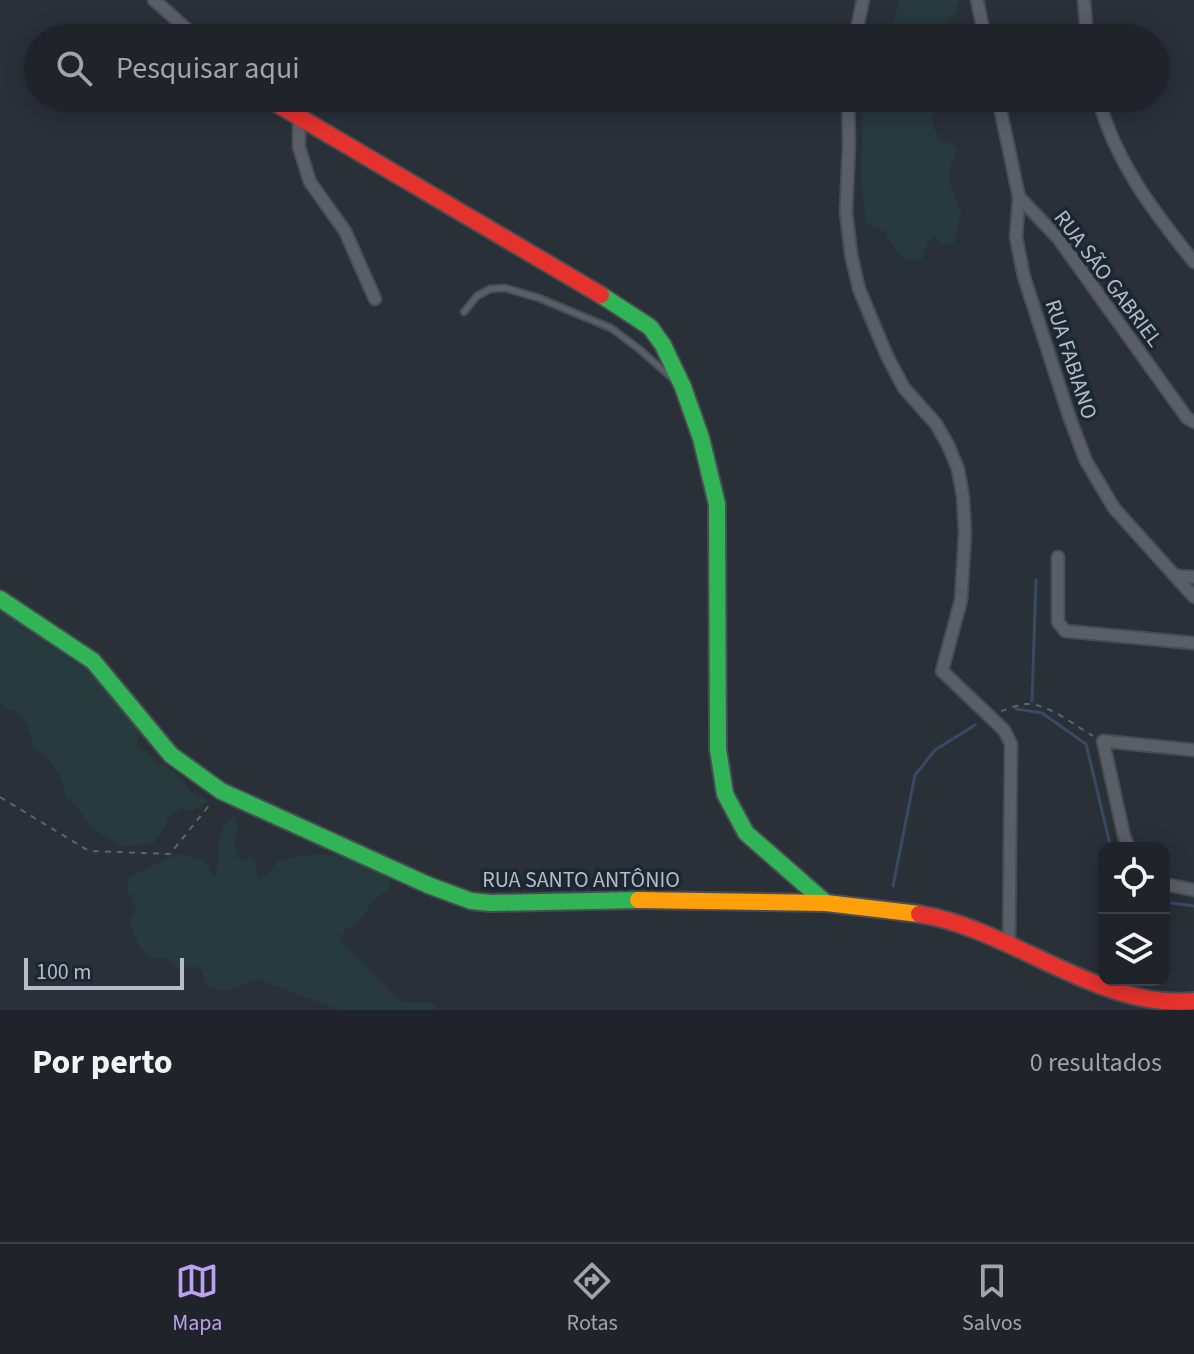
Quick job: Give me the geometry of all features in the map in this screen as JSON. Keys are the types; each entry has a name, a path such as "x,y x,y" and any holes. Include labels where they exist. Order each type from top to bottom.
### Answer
{"street":[{"path":"154,0 181,24"},
{"path":"858,24 863,0"},
{"path":"977,0 982,24"},
{"path":"1084,0 1086,24"},
{"path":"291,112 630,312 650,327 663,345 683,387 701,438 719,516 718,749 725,794 746,833 826,903"},
{"path":"848,112 846,212 859,289 904,388 943,435 958,469 963,497 965,533 961,600 941,668 943,674 989,715 1009,737 1011,744 1009,946"},
{"name":"RUA FABIANO","path":"1001,112 1019,197 1016,237 1024,277 1086,461 1114,508 1194,597"},
{"path":"1102,112 1126,170 1149,207 1194,262"},
{"path":"299,117 299,147 310,182 345,231 375,299"},
{"name":"RUA SÃO GABRIEL","path":"1019,197 1058,238 1187,418 1194,422"},
{"path":"1058,557 1058,622 1065,631 1194,643"},
{"path":"1178,576 1194,577"},
{"name":"RUA SANTO ANTÔNIO","path":"0,599 93,661 171,755 221,791 428,885 471,901 826,903 946,920 1132,998 1172,1004 1194,1001"},
{"path":"1127,842 1103,741 1194,750"},
{"path":"1170,885 1194,890"}],"lane":[{"path":"464,312 477,296 490,289 505,288 539,298 611,328 683,387"}],"path":[{"path":"989,715 1026,703 1047,707 1067,722 1103,741"},
{"path":"0,797 89,851 170,854 221,791"}],"green space":[{"path":"899,0 959,0 956,12 945,24 894,24"},
{"path":"863,112 934,112 931,118 939,140 952,144 957,151 951,163 949,182 961,212 954,245 941,243 935,236 928,241 922,260 906,261 884,231 866,224 861,178"},
{"path":"0,607 89,667 140,725 139,748 147,751 155,762 175,772 191,792 209,800 190,811 182,808 167,818 166,826 153,844 122,846 91,828 78,807 65,795 61,777 47,756 34,750 25,720 0,703"},
{"path":"234,816 238,828 234,842 239,859 246,861 250,856 256,863 258,879 270,874 277,861 318,854 359,860 368,871 377,869 390,879 388,891 371,902 364,916 347,928 340,939 402,1002 433,1003 437,1010 339,1010 258,979 221,990 205,984 202,969 192,966 181,969 166,958 151,959 140,948 130,923 136,907 128,892 127,878 178,854 204,861 215,877 219,838"}],"waterway":[{"path":"1032,701 1036,580"},
{"path":"1016,709 1042,713 1086,744 1110,842"},
{"path":"893,886 915,775 935,750 975,725"},
{"path":"1170,903 1194,906"}],"traffic: fast":[{"path":"601,295 650,327 663,345 683,387 701,438 717,504 718,749 725,794 746,833 826,903"},
{"path":"0,599 93,661 171,755 221,791 428,885 471,901 638,900"}],"traffic: slow":[{"path":"638,900 826,903 919,914"}],"traffic: jam":[{"path":"291,112 601,295"},
{"path":"919,914 954,922 988,935 1124,993 1158,1000 1194,1001"}]}
